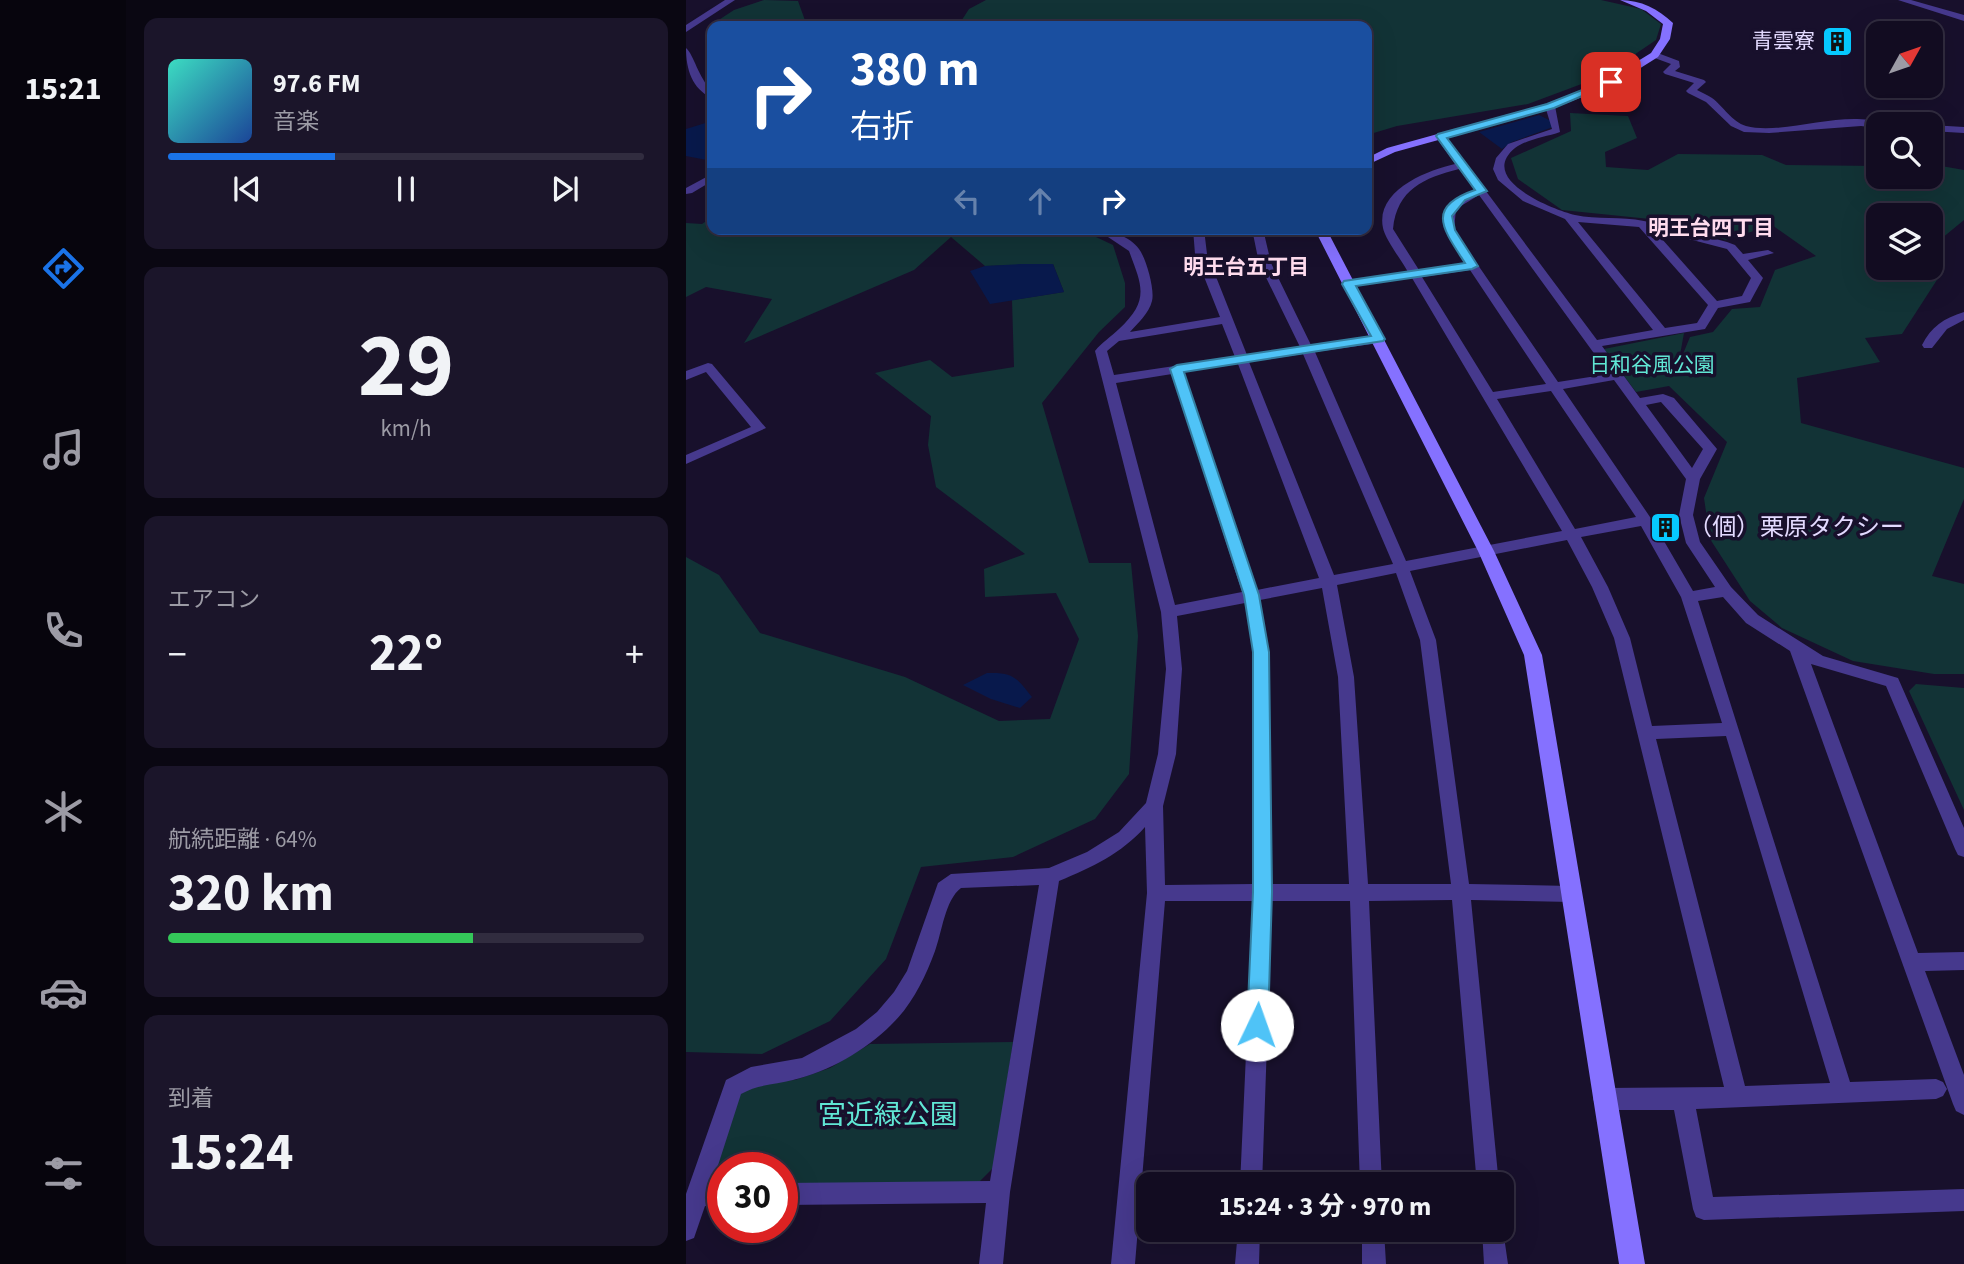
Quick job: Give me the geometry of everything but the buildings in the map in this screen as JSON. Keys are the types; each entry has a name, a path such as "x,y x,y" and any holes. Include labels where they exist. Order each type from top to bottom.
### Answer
{"street":[{"path":"686,29 731,0"},
{"path":"1372,160 1391,150 1550,106 1611,82 1655,55 1665,39 1668,23 1649,9 1625,0"},
{"path":"1902,0 1964,18"},
{"path":"686,51 687,66 707,91"},
{"path":"1655,55 1676,63 1668,72 1701,82 1691,91 1709,100 1734,124 1744,129 1769,130 1866,124"},
{"path":"1550,106 1557,130 1512,146 1501,159 1499,171 1506,184 1522,197 1568,216 1642,224 1723,244 1740,258 1757,278 1746,299 1714,305 1701,326 1594,344"},
{"path":"1943,129 1964,130"},
{"path":"1441,136 1693,479"},
{"path":"1462,164 1413,183 1396,197 1388,215 1388,229 1572,535 1600,587 1622,638 1737,1097"},
{"path":"688,191 707,180"},
{"path":"1482,191 1462,198 1451,207 1447,216 1449,230 1645,520 1689,597 1843,1092"},
{"path":"1568,216 1661,332"},
{"path":"1642,224 1714,305"},
{"path":"1111,235 1134,248 1149,293 1148,303 1139,317 1101,351 1169,612 1174,669 1167,754 1154,806 1156,893 1123,1264"},
{"path":"1199,235 1201,254 1328,580 1346,677 1359,893 1370,1172"},
{"path":"1258,235 1265,263 1307,349 1402,568 1428,640 1461,892 1487,1172"},
{"path":"1324,235 1486,551 1533,655 1632,1264"},
{"path":"1740,258 1768,253"},
{"path":"1348,284 1472,266"},
{"path":"1928,345 1933,334 1946,322 1964,316"},
{"path":"1116,338 1226,320"},
{"path":"1108,380 1379,339"},
{"path":"686,374 708,367 759,428 686,460"},
{"path":"1177,369 1251,595 1261,652 1263,892 1252,1172"},
{"path":"1488,397 1617,376"},
{"path":"1637,403 1663,398 1669,401 1710,449 1693,479 1686,515 1693,543 1726,591 1752,619 1818,661 1892,682 1964,849"},
{"path":"1169,612 1645,520"},
{"path":"1689,597 1726,591"},
{"path":"1797,649 1964,1104"},
{"path":"1644,733 1732,729"},
{"path":"686,1230 733,1087 749,1076 800,1068 842,1051 882,1023 911,988 930,942 945,889 958,880 1051,876 1094,858 1125,836 1154,806"},
{"path":"992,1264 999,1192 1051,876"},
{"path":"1156,893 1571,894"},
{"path":"1912,962 1964,961"},
{"path":"1604,1099 1683,1099 1936,1089"},
{"path":"1683,1099 1704,1209 1964,1200"},
{"path":"798,1194 999,1192"},
{"path":"697,1195 707,1195"},
{"path":"1247,1264 1248,1242"},
{"path":"1373,1242 1374,1264"},
{"path":"1494,1242 1496,1264"}],"green space":[{"path":"764,0 798,1 805,21 717,21 734,10"},
{"path":"986,0 1601,0 1641,9 1661,24 1656,40 1603,76 1528,104 1397,126 1372,134 1372,21 961,21 969,9"},
{"name":"日和谷風公園","path":"1570,113 1628,116 1637,138 1605,152 1606,167 1648,170 1678,154 1762,155 1786,165 1866,166 1866,189 1943,189 1943,166 1964,170 1964,220 1943,237 1943,203 1866,203 1866,280 1937,280 1902,334 1865,338 1880,362 1797,378 1801,423 1964,468 1964,499 1932,576 1964,584 1964,674 1934,674 1853,661 1782,628 1750,601 1710,539 1704,498 1727,442 1669,386 1636,392 1604,349 1684,333 1678,366 1690,337 1713,332 1732,309 1760,307 1775,270 1816,256 1772,225 1726,240 1650,219 1562,210 1518,179 1511,158 1571,131"},
{"path":"707,220 707,235 1092,235 1113,245 1125,283 1125,307 1099,332 1042,403 1089,563 1131,563 1138,636 1129,774 1095,819 1013,857 921,867 886,959 830,1021 762,1054 686,1052 686,557 719,575 760,633 905,677 999,721 1050,719 1079,639 1056,593 985,597 984,569 1025,554 936,487 928,445 931,416 875,373 930,360 952,377 1014,367 1012,300 1064,292 1053,264 985,266 951,237 914,270 744,343 772,299 706,287 686,297 686,223 702,224"},
{"path":"1916,684 1964,688 1964,810 1909,691"},
{"name":"宮近緑公園","path":"1013,1042 994,1167 977,1184 798,1184 798,1152 720,1152 736,1096 757,1082 795,1080 830,1068 870,1044"}],"water":[{"path":"1539,115 1551,121 1553,127 1512,142 1502,149 1479,132"},
{"path":"707,123 707,160 686,156 686,129"},
{"path":"1053,264 1064,292 990,304 970,271 985,266"},
{"path":"987,673 1013,677 1032,697 1020,708 991,699 963,685"}],"place":[{"name":"青雲寮","path":"1838,41"},
{"name":"（個）栗原タクシー","path":"1665,527"}],"district":[{"name":"明王台四丁目","path":"1711,228"},
{"name":"明王台五丁目","path":"1246,267"}],"route":[{"path":"1257,1025 1263,892 1261,652 1251,595 1177,369 1379,339 1348,284 1472,266 1449,230 1447,216 1451,207 1462,198 1482,191 1441,136 1550,106 1611,82"}]}
